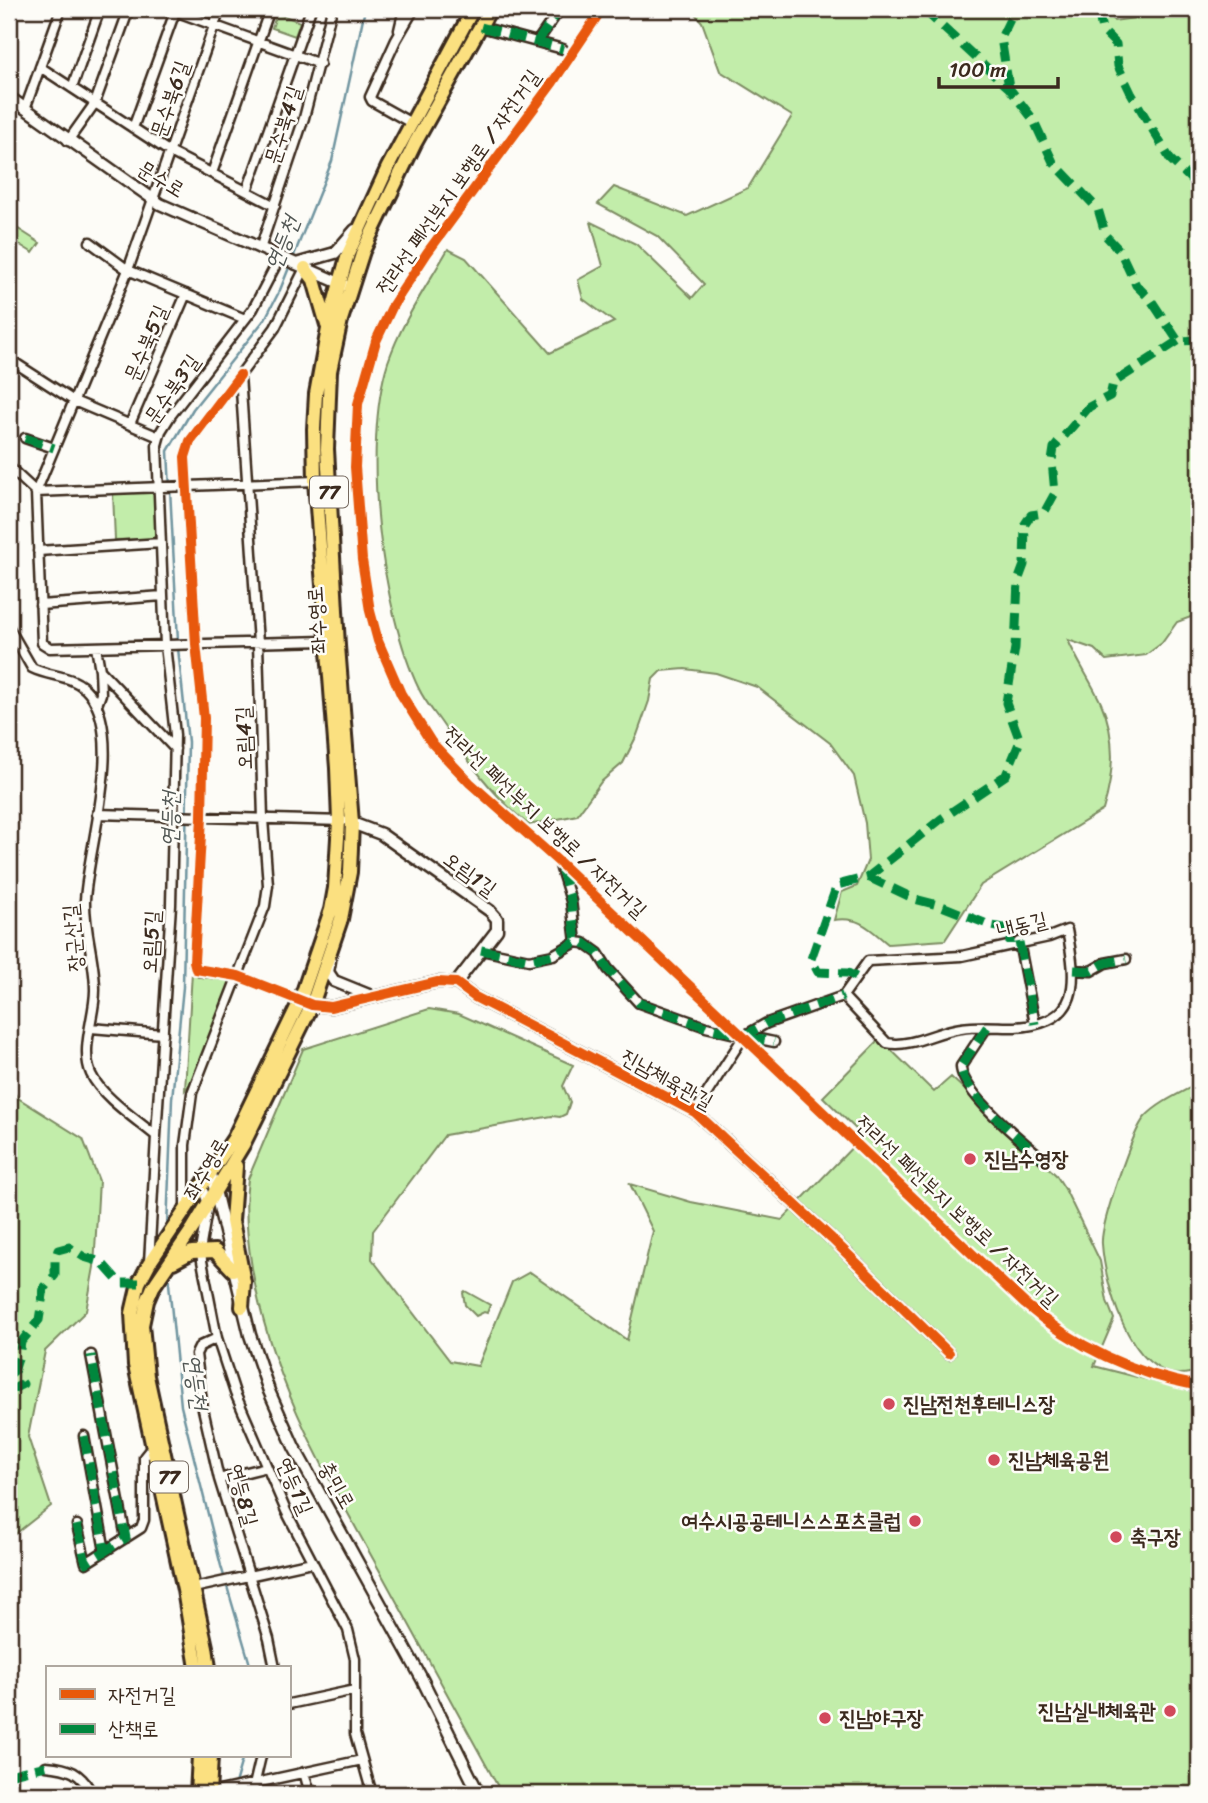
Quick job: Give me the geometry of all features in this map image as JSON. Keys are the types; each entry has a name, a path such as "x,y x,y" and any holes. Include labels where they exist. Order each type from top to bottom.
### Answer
{"main road":[{"name":"좌수영로","path":"343,767 326,641 315,481 316,394 361,222 473,9"},
{"name":"좌수영로","path":"345,285 395,182 490,9"},
{"path":"300,266 316,286 333,323"},
{"name":"좌수영로","path":"165,1269 238,1154 341,919 350,872 327,449 333,323"},
{"name":"좌수영로","path":"183,1215 234,1138 306,1003 331,910 346,822"},
{"path":"238,1154 233,1176 232,1222 244,1282 242,1307"},
{"name":"77","path":"183,1215 139,1283 133,1300 132,1330 135,1365 152,1447 194,1588 197,1666"},
{"path":"172,1231 178,1230 181,1235 161,1265 165,1269 196,1251 215,1251 233,1270"},
{"name":"77","path":"165,1269 147,1301 142,1325 147,1376 209,1666"},
{"path":"199,1758 208,1793"},
{"path":"208,1793 212,1758"}],"street":[{"path":"29,112 40,67 61,9"},
{"path":"72,88 100,9"},
{"path":"68,141 95,103 130,9"},
{"path":"132,128 173,9 320,64"},
{"name":"문수북6길","path":"153,200 220,9"},
{"path":"212,173 270,9"},
{"path":"247,191 312,9"},
{"name":"문수북4길","path":"260,249 320,64 332,9"},
{"path":"396,40 404,9"},
{"path":"413,124 370,99 396,40 414,9"},
{"path":"537,42 561,9"},
{"path":"481,27 563,49"},
{"path":"40,67 170,152 275,206"},
{"path":"9,97 29,112"},
{"path":"9,104 29,112"},
{"name":"문수로","path":"29,112 153,200 300,266"},
{"path":"153,200 128,270 36,492 42,645 50,648 326,641"},
{"path":"361,222 335,253 300,266 275,328 190,441 185,457 196,644 204,718 194,964 200,971 237,976 306,1003 331,1007 437,982 456,983"},
{"name":"문수북5길","path":"90,242 128,270 186,294 130,425"},
{"name":"문수북3길","path":"165,645 157,454 159,437 171,415 257,303 280,257"},
{"path":"300,266 345,285"},
{"path":"186,294 245,319"},
{"path":"9,359 74,401 159,437"},
{"name":"오림4길","path":"183,1215 185,1145 192,1093 267,895 258,643 240,375"},
{"path":"25,438 54,448"},
{"path":"9,467 36,492 315,481"},
{"path":"38,551 161,543"},
{"path":"40,605 163,596"},
{"path":"9,628 33,668 71,679 85,688 97,705"},
{"name":"오림5길","path":"156,1136 174,816 174,723 165,645"},
{"path":"96,647 100,670 175,749"},
{"name":"장군산길","path":"100,670 101,687 97,705 104,747 103,779 85,901 95,986 87,1062 92,1076 102,1090 156,1136"},
{"path":"97,814 346,822"},
{"name":"오림1길","path":"346,822 381,834 490,911 497,919 498,926 456,983"},
{"path":"559,862 571,901 576,943"},
{"path":"341,919 328,972 334,981 372,996"},
{"name":"내동길","path":"1067,930 1074,970 1063,1010 1051,1020 1035,1024 958,1028 910,1042 887,1043 843,996 867,961 962,956 1049,937 1067,930"},
{"path":"1019,942 1035,1024"},
{"path":"481,950 529,960 553,955 576,943 584,943 595,950 608,969 639,1003 706,1027 774,1042"},
{"path":"1074,970 1091,971 1105,963 1126,959"},
{"name":"진남체육관길","path":"456,983 512,1016 695,1112 832,1239 949,1353"},
{"path":"695,1112 744,1036 767,1023 843,996"},
{"path":"987,1027 961,1066 963,1077 992,1113 1045,1160"},
{"path":"91,1028 163,1034"},
{"path":"149,1264 156,1136"},
{"name":"충민로","path":"211,1174 242,1307 269,1391 294,1447 422,1679 480,1794"},
{"name":"연등1길","path":"202,1187 208,1204 196,1251 217,1338 235,1393 286,1511 348,1630 355,1658 354,1725 372,1794"},
{"name":"연등8길","path":"217,1338 200,1346 195,1357 204,1409 219,1479 270,1639 275,1666"},
{"path":"92,1355 126,1538"},
{"path":"84,1436 105,1551"},
{"path":"77,1525 86,1563 143,1525 144,1457 152,1447"},
{"path":"219,1479 267,1467"},
{"path":"194,1588 312,1562"},
{"path":"290,1704 355,1690"},
{"path":"252,1794 260,1758"},
{"path":"208,1793 362,1760"},
{"path":"46,1766 76,1772 92,1794"},
{"path":"304,1772 310,1794"}],"green space":[{"path":"691,9 1107,9 1114,21 1199,9 1199,614 1177,622 1162,643 1146,655 1106,660 1094,649 1068,640 1101,703 1109,729 1111,770 1103,810 981,885 945,940 888,944 857,922 834,920 842,892 857,886 868,860 865,823 854,776 830,743 757,687 716,673 685,669 661,671 653,679 649,701 637,735 623,763 601,782 577,815 529,825 504,803 482,778 424,698 406,656 394,616 385,573 376,482 376,437 380,397 388,362 400,332 448,249 466,258 550,353 614,322 583,299 578,280 603,266 591,222 636,244 692,298 704,284 657,236 598,204 614,187 687,216 748,188 792,116 720,71 702,22"},
{"path":"277,13 300,22 295,36 272,28"},
{"path":"9,223 40,243 33,253 9,238"},
{"path":"153,492 156,535 152,539 115,540 113,493"},
{"path":"192,972 230,977 232,981 190,1084 185,1090"},
{"path":"429,1009 459,1014 573,1065 563,1086 570,1102 566,1114 445,1135 373,1231 372,1259 450,1361 478,1366 512,1282 530,1272 627,1340 653,1231 630,1184 691,1202 782,1220 863,1136 823,1097 880,1039 934,1092 951,1077 1056,1175 1100,1261 1107,1301 1114,1319 1094,1366 1199,1393 1199,1794 502,1794 341,1501 304,1427 272,1349 252,1268 247,1235 248,1179 303,1049"},
{"path":"1199,1083 1199,1370 1177,1374 1158,1368 1141,1353 1128,1334 1110,1286 1102,1244 1112,1199 1140,1125 1157,1107"},
{"path":"9,1085 18,1098 83,1139 99,1181 94,1267 86,1311 45,1351 28,1437 51,1506 9,1539"},
{"path":"465,1291 490,1305 487,1313 476,1316 465,1305"}],"waterway":[{"name":"연등천","path":"178,641 168,451 193,409 265,319 280,290 332,161 365,9"},
{"name":"연등천","path":"167,1228 172,1099 183,987 188,742 178,648"},
{"name":"연등천","path":"168,1273 181,1406 221,1566 250,1666"},
{"name":"연등천","path":"232,1794 242,1758"}],"marked path":[{"path":"537,42 560,9"},
{"path":"923,9 1009,88 1033,119 1053,162 1098,209 1106,236 1120,251 1136,285 1151,300 1178,341 1199,340"},
{"path":"1009,88 1001,38 1015,9"},
{"path":"1098,9 1102,30 1116,44 1118,66 1131,93 1170,159 1199,187"},
{"path":"481,27 563,49"},
{"path":"856,977 848,973 818,972 811,959 837,885 868,877 941,819 1006,775 1020,741 1006,703 1015,648 1018,581 1024,565 1025,524 1031,515 1044,513 1055,493 1052,461 1054,448 1089,407 1110,396 1113,383 1178,341"},
{"path":"25,438 54,448"},
{"path":"561,868 571,901 576,942"},
{"path":"868,877 915,899 942,906 992,926 1010,929 1010,944"},
{"path":"481,950 529,960 553,955 576,942 584,943 598,953 608,969 639,1003 706,1027 744,1036 767,1023 843,996"},
{"path":"1019,942 1035,1024"},
{"path":"1074,970 1091,971 1105,963 1126,959"},
{"path":"987,1027 961,1066 964,1077 982,1103 1045,1160"},
{"path":"747,1037 774,1042"},
{"path":"9,1391 23,1384 14,1371 21,1342 39,1320 44,1288 55,1275 58,1250 69,1247 84,1257 101,1262 120,1283 139,1283"},
{"path":"77,1525 86,1563 126,1538 91,1355"},
{"path":"84,1436 105,1551"},
{"path":"9,1775 46,1766"}],"cycle path":[{"name":"전라선 폐선부지 보행로 / 자전거길","path":"602,9 553,82 427,253 393,305 376,341 358,404 355,467 362,560 378,641 401,694 431,742 470,783 559,862 1025,1304 1064,1333 1106,1357 1151,1374 1199,1386"},
{"path":"240,375 190,441 185,457 196,644 204,718 194,961 196,969 238,976 312,1005 331,1007 437,982 456,983 475,997 695,1112 832,1239 949,1353"}],"place":[{"name":"진남수영장","path":"970,1159"},
{"name":"진남전천후테니스장","path":"889,1404"},
{"name":"진남체육공원","path":"994,1460"},
{"name":"여수시공공테니스스포츠클럽","path":"915,1521"},
{"name":"축구장","path":"1116,1537"},
{"name":"진남실내체육관","path":"1170,1711"},
{"name":"진남야구장","path":"825,1718"}]}
